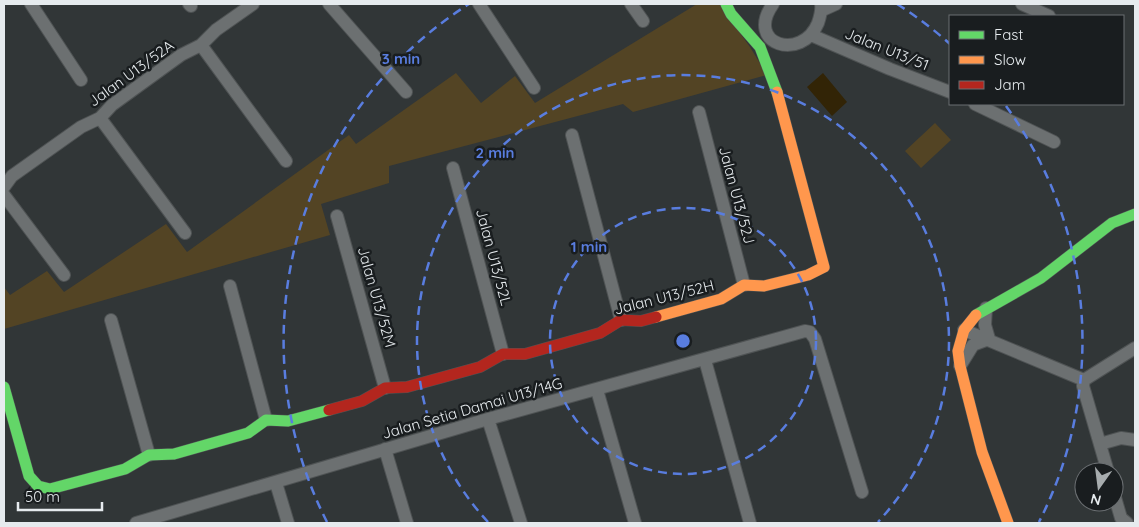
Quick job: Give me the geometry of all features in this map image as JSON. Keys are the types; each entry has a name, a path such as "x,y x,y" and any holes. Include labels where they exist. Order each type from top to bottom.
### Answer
{"street":[{"path":"31,4 81,80"},
{"name":"Jalan U13/52A","path":"4,187 20,170 81,126 100,118 112,105 181,55 201,45 216,30 253,4"},
{"path":"329,4 406,92"},
{"path":"479,4 534,88"},
{"path":"630,4 643,21"},
{"path":"726,4 760,47 775,84 824,267 808,275 764,286 744,285"},
{"path":"821,5 825,10 836,4"},
{"path":"1022,4 1047,15"},
{"path":"771,5 765,16 764,28 771,40 782,45 791,45 811,35 821,5"},
{"name":"Jalan U13/51","path":"811,35 949,92"},
{"path":"760,47 771,40"},
{"path":"201,45 286,162"},
{"path":"977,105 1054,142"},
{"name":"Jalan U13/52J","path":"699,112 744,285"},
{"path":"100,118 185,233"},
{"path":"572,135 621,320"},
{"name":"Jalan U13/52L","path":"453,168 503,354"},
{"path":"4,195 64,275"},
{"path":"1008,523 982,452 960,366 958,351 964,330 973,317 986,308 1041,278 1112,223 1135,214"},
{"name":"Jalan U13/52M","path":"337,216 385,388"},
{"name":"Jalan U13/52H","path":"266,420 288,421 362,401 385,388 407,387 471,369 503,354 525,354 600,333 621,320 641,321 721,299 744,285"},
{"path":"4,387 29,476 38,486 50,489 125,469 149,454 174,454 248,433 266,420 230,286"},
{"path":"986,308 985,325 989,339"},
{"path":"111,320 149,454"},
{"path":"964,330 1084,380"},
{"name":"Jalan Setia Damai U13/14G","path":"136,523 170,519 276,483 386,449 705,360 799,331 810,332 815,339 862,492"},
{"path":"960,366 973,345 989,339"},
{"path":"1105,462 1083,386 1084,380 1135,348"},
{"path":"705,360 750,523"},
{"path":"597,390 635,523"},
{"path":"488,419 520,523"},
{"path":"1100,444 1121,438 1135,440"},
{"path":"386,449 407,523"},
{"path":"276,483 288,523"},
{"path":"1119,512 1121,518 1127,523"}],"shaded area":[{"path":"697,4 719,4 750,47 767,75 633,112 623,104 389,166 389,183 321,204 330,235 4,329 4,287 10,295 47,271 64,292 166,224 187,252 349,135 356,144 456,73 481,103 515,76 535,103"},
{"path":"823,73 847,102 832,116 807,87"},
{"path":"935,123 951,140 921,168 905,151"}],"traffic: fast":[{"path":"726,4 731,14 760,47 777,92"},
{"path":"976,315 1041,278 1112,223 1135,214"},
{"path":"4,387 29,476 38,486 50,489 125,469 149,455 174,454 248,433 266,420 288,421 329,410"}],"traffic: slow":[{"path":"656,317 721,299 744,285 764,286 808,275 824,267 777,92"},
{"path":"976,315 964,330 958,351 960,366 982,452 1008,523"}],"traffic: jam":[{"path":"329,410 362,401 385,388 407,387 480,367 503,354 525,354 600,333 621,320 641,321 656,317"}]}
